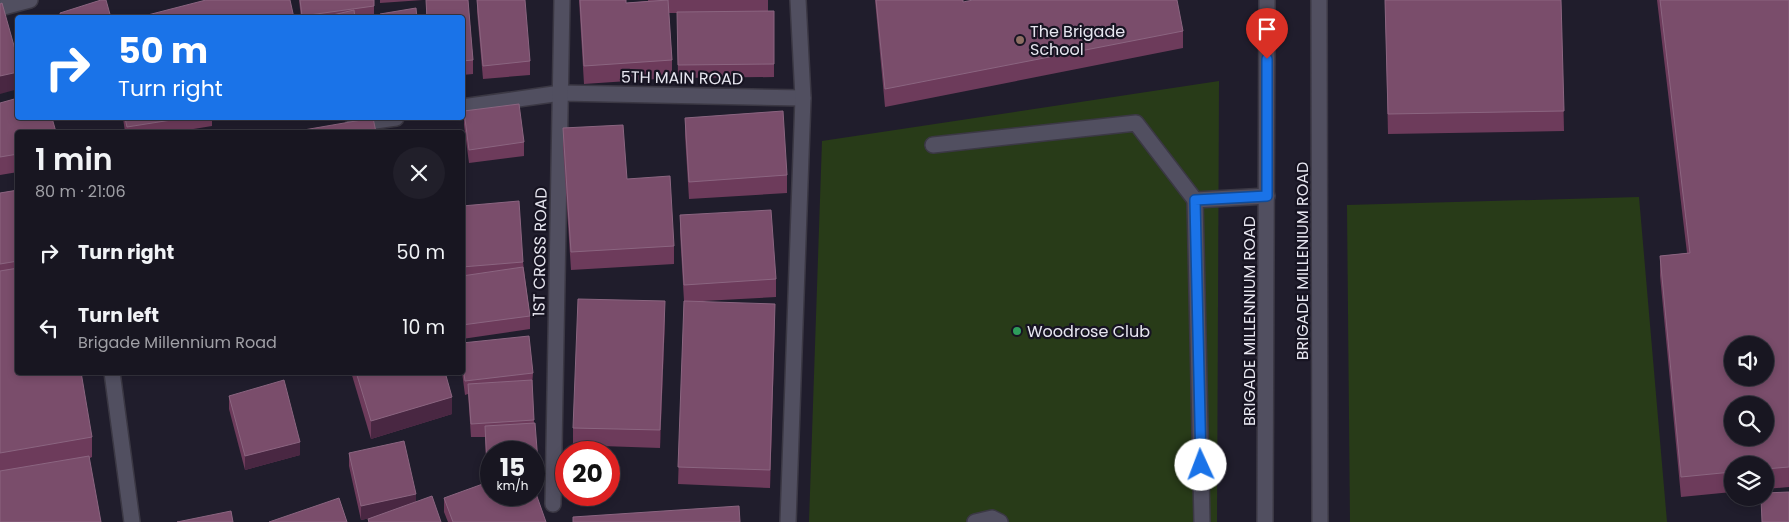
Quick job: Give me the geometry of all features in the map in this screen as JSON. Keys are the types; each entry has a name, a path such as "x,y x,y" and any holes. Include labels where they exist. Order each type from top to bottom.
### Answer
{"street":[{"path":"0,8 30,0"},
{"name":"1ST CROSS ROAD","path":"553,504 562,0"},
{"path":"788,522 803,98 798,0"},
{"name":"BRIGADE MILLENNIUM ROAD","path":"1266,522 1268,0"},
{"name":"BRIGADE MILLENIUM ROAD","path":"1318,0 1320,522"},
{"name":"5TH MAIN ROAD","path":"465,108 561,93 803,98"},
{"path":"341,126 382,120"},
{"path":"933,145 1136,123 1195,200 1202,522"},
{"path":"1195,200 1267,196"},
{"path":"112,375 132,522"},
{"path":"975,522 992,518 1000,522"}],"green space":[{"name":"Woodrose Club","path":"1219,81 1217,522 809,522 822,141"},
{"path":"1639,197 1667,522 1350,522 1347,205"}],"building":[{"path":"106,0 110,15 60,15 60,13"},
{"path":"206,0 290,0 293,15 148,15"},
{"path":"300,0 374,0 374,6 302,15"},
{"path":"426,0 468,0 473,60 465,61 465,15 427,15"},
{"path":"477,0 525,0 530,61 483,66"},
{"path":"580,0 626,0 626,3 668,0 672,60 584,66"},
{"path":"876,0 963,0 963,2 973,0 1177,0 1183,31 885,89"},
{"path":"1385,0 1561,0 1564,111 1388,114"},
{"path":"1660,0 1789,0 1789,467 1774,468 1774,456 1724,456 1724,473 1681,477 1660,256 1690,253"},
{"path":"2,3 15,49 15,73 0,76 0,4"},
{"path":"416,8 417,15 380,15"},
{"path":"354,10 355,15 333,15"},
{"path":"774,11 774,64 678,65 677,12"},
{"path":"15,99 15,120 53,120 55,130 15,130 15,154 0,157 0,103"},
{"path":"519,104 524,142 469,150 465,111"},
{"path":"783,111 787,175 689,182 685,118"},
{"path":"125,120 171,120 127,127"},
{"path":"361,120 373,120 376,130 304,130"},
{"path":"623,125 627,179 670,176 674,246 571,252 563,128"},
{"path":"15,190 15,262 0,264 0,193"},
{"path":"519,201 523,262 465,267 465,206"},
{"path":"771,210 776,279 684,285 680,215"},
{"path":"523,267 530,316 465,325 465,276"},
{"path":"15,268 15,375 82,375 92,437 0,453 0,271"},
{"path":"578,299 665,301 660,430 573,428"},
{"path":"684,301 775,304 770,470 678,467"},
{"path":"529,336 533,373 465,381 465,343"},
{"path":"357,375 446,375 452,397 371,421"},
{"path":"284,380 300,442 245,456 229,396"},
{"path":"532,380 534,420 471,424 468,384"},
{"path":"535,423 536,441 486,441 485,426"},
{"path":"404,441 416,494 361,506 349,453"},
{"path":"89,456 101,522 0,522 0,471"},
{"path":"480,485 480,506 540,506 546,522 453,522 444,498"},
{"path":"1789,492 1789,522 1762,522 1761,506 1774,506 1774,493"},
{"path":"432,496 441,522 369,522 368,519"},
{"path":"339,498 347,522 269,522"},
{"path":"739,506 740,522 573,522 573,517"},
{"path":"231,511 233,522 177,522"}],"place":[{"name":"The Brigade School","path":"1020,40"},
{"name":"Woodrose Club","path":"1017,331"}],"route":[{"path":"1201,465 1195,200 1267,196 1267,59"}]}
